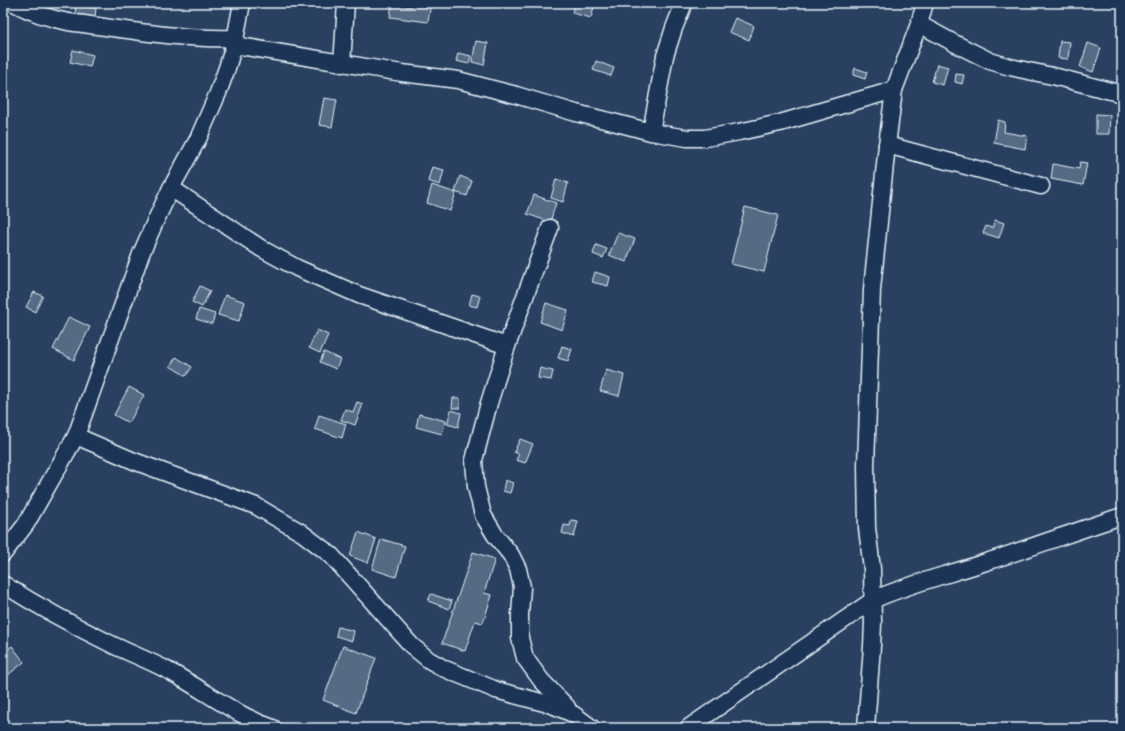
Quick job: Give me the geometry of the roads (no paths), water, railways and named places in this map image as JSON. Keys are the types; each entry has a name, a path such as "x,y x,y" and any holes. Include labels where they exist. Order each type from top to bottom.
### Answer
{"street":[{"path":"14,3 31,12 68,22 188,37 216,38 342,64 458,80 651,132 687,138 705,138 780,123 894,90"},
{"path":"3,554 26,524 76,436 141,254 155,222 198,139 227,68 242,3"},
{"path":"342,64 346,3"},
{"path":"651,132 665,56 684,3"},
{"path":"866,728 872,646 873,600 872,569 867,528 866,466 872,289 894,90 919,24 925,3"},
{"path":"919,24 990,61 1122,94"},
{"path":"887,145 1041,186"},
{"path":"172,188 262,249 297,268 359,295 507,346"},
{"path":"550,228 507,346 489,403 474,460 476,487 483,515 518,569 522,587 520,638 525,658 556,697 573,714 592,728"},
{"path":"76,436 134,461 256,506 302,533 332,555 412,646 429,660 446,669 496,690 552,704 573,714"},
{"path":"688,728 873,600 901,589 984,563 1122,516"},
{"path":"3,584 51,613 165,669 244,716 273,728"}]}
